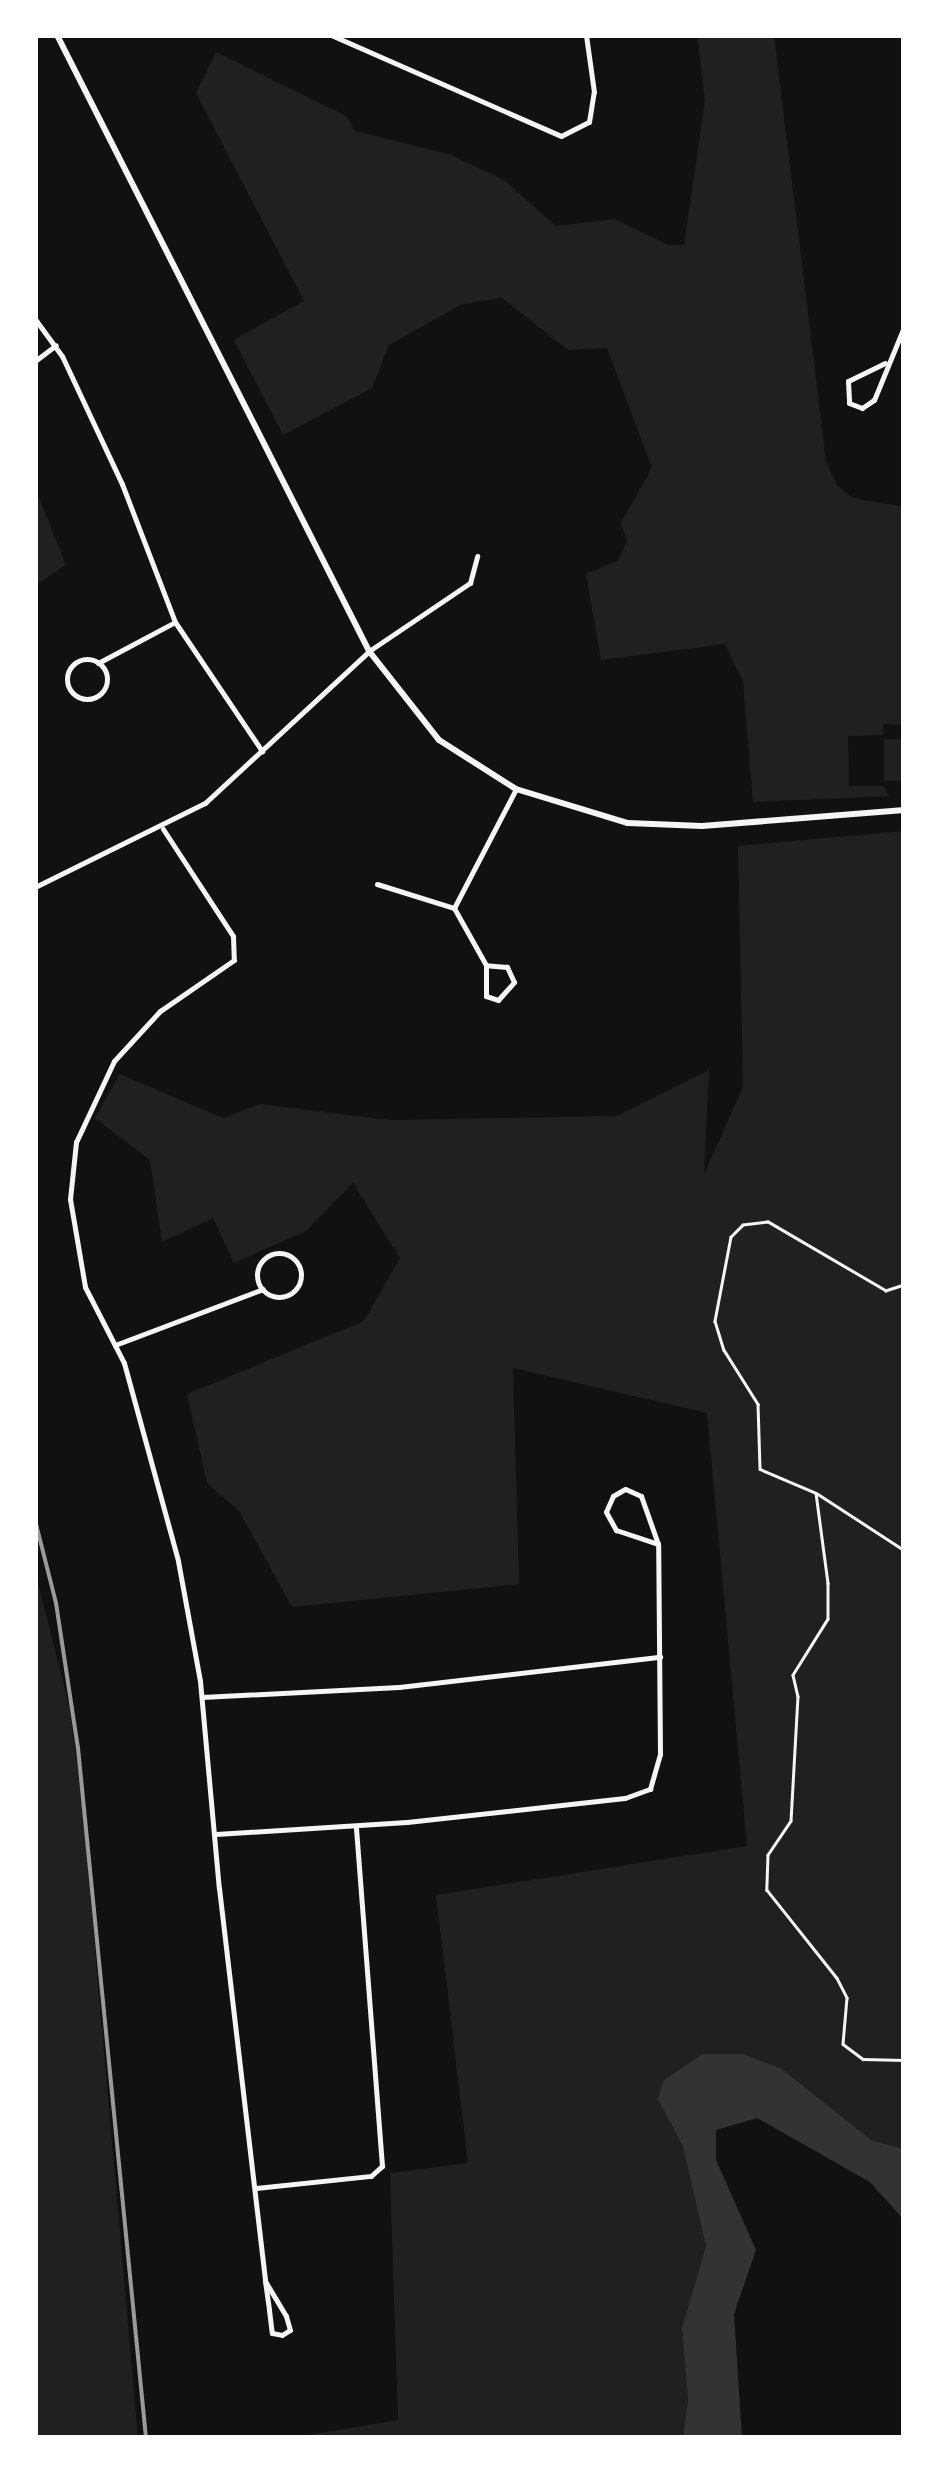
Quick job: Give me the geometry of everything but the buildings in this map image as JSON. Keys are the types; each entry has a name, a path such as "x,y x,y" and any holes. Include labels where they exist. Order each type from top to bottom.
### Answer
{"street":[{"path":"57,35 369,651 439,740 516,789 594,816 678,826 904,810"},
{"path":"331,35 561,136 589,122 594,92 586,35"},
{"path":"35,319 56,345 122,484 174,622 262,752"},
{"path":"885,363 848,381 848,404 862,408 874,400 885,363 904,327"},
{"path":"35,361 56,345"},
{"path":"35,887 163,829 205,803 369,651 470,582 477,556"},
{"path":"98,663 105,688 89,699 76,696 67,680 70,668 80,660 98,663 174,622"},
{"path":"454,908 516,789"},
{"path":"163,829 233,936 234,960 138,1030 114,1061 76,1142 70,1199 74,1250 94,1310 115,1345 178,1560 202,1697 265,2281 272,2333 282,2335 290,2330 286,2316 265,2281"},
{"path":"378,884 454,908 486,964 486,996 498,1000 514,982 507,967 486,964"},
{"path":"115,1345 263,1289 289,1294 301,1277 298,1263 279,1253 266,1258 258,1269 263,1289"},
{"path":"216,1834 356,1826 638,1795 657,1779 658,1544 642,1496 625,1488 613,1496 606,1512 616,1530 658,1544"},
{"path":"202,1697 399,1687 660,1657"},
{"path":"254,2188 371,2176 382,2166 356,1826"}],"path":[{"path":"904,1285 886,1292 768,1222 743,1226 731,1237 715,1321 724,1350 758,1404 760,1468 816,1493 904,1550"},
{"path":"816,1493 828,1619 793,1675 798,1696 791,1821 768,1855 764,1876 767,1890 804,1928 842,1988 843,2044 863,2058 904,2060"}],"shaded area":[{"path":"697,35 774,35 826,461 837,485 853,498 904,507 904,725 884,724 883,735 848,736 849,786 884,786 889,796 753,802 743,681 725,644 601,660 586,574 618,560 627,541 621,523 652,468 607,348 568,350 502,298 462,304 389,345 372,388 283,435 234,340 304,301 196,93 216,52 346,116 355,131 451,155 504,180 556,226 615,219 668,245 684,245 705,101"},
{"path":"35,488 66,565 35,585"},
{"path":"884,739 904,739 903,781 884,781"},
{"path":"904,831 904,2149 871,2140 782,2069 743,2054 711,2058 664,2080 669,2121 683,2147 706,2246 682,2328 688,2400 683,2438 289,2438 398,2420 390,2173 468,2163 436,1895 747,1846 707,1413 513,1368 519,1584 292,1607 239,1511 207,1483 187,1394 364,1321 400,1258 353,1183 306,1231 234,1263 213,1218 162,1242 150,1160 95,1118 120,1074 223,1118 260,1104 389,1120 617,1116 709,1070 704,1174 743,1087 738,846"},
{"path":"35,1571 69,1706 82,1803 138,2438 35,2438"},
{"path":"703,2054 743,2054 782,2069 871,2140 904,2149 904,2220 870,2182 757,2118 716,2130 716,2160 756,2250 734,2314 742,2438 683,2438 688,2400 682,2328 706,2246 683,2147 658,2099 664,2080"}],"railway":[{"path":"35,1520 56,1603 78,1748 146,2438"}]}
